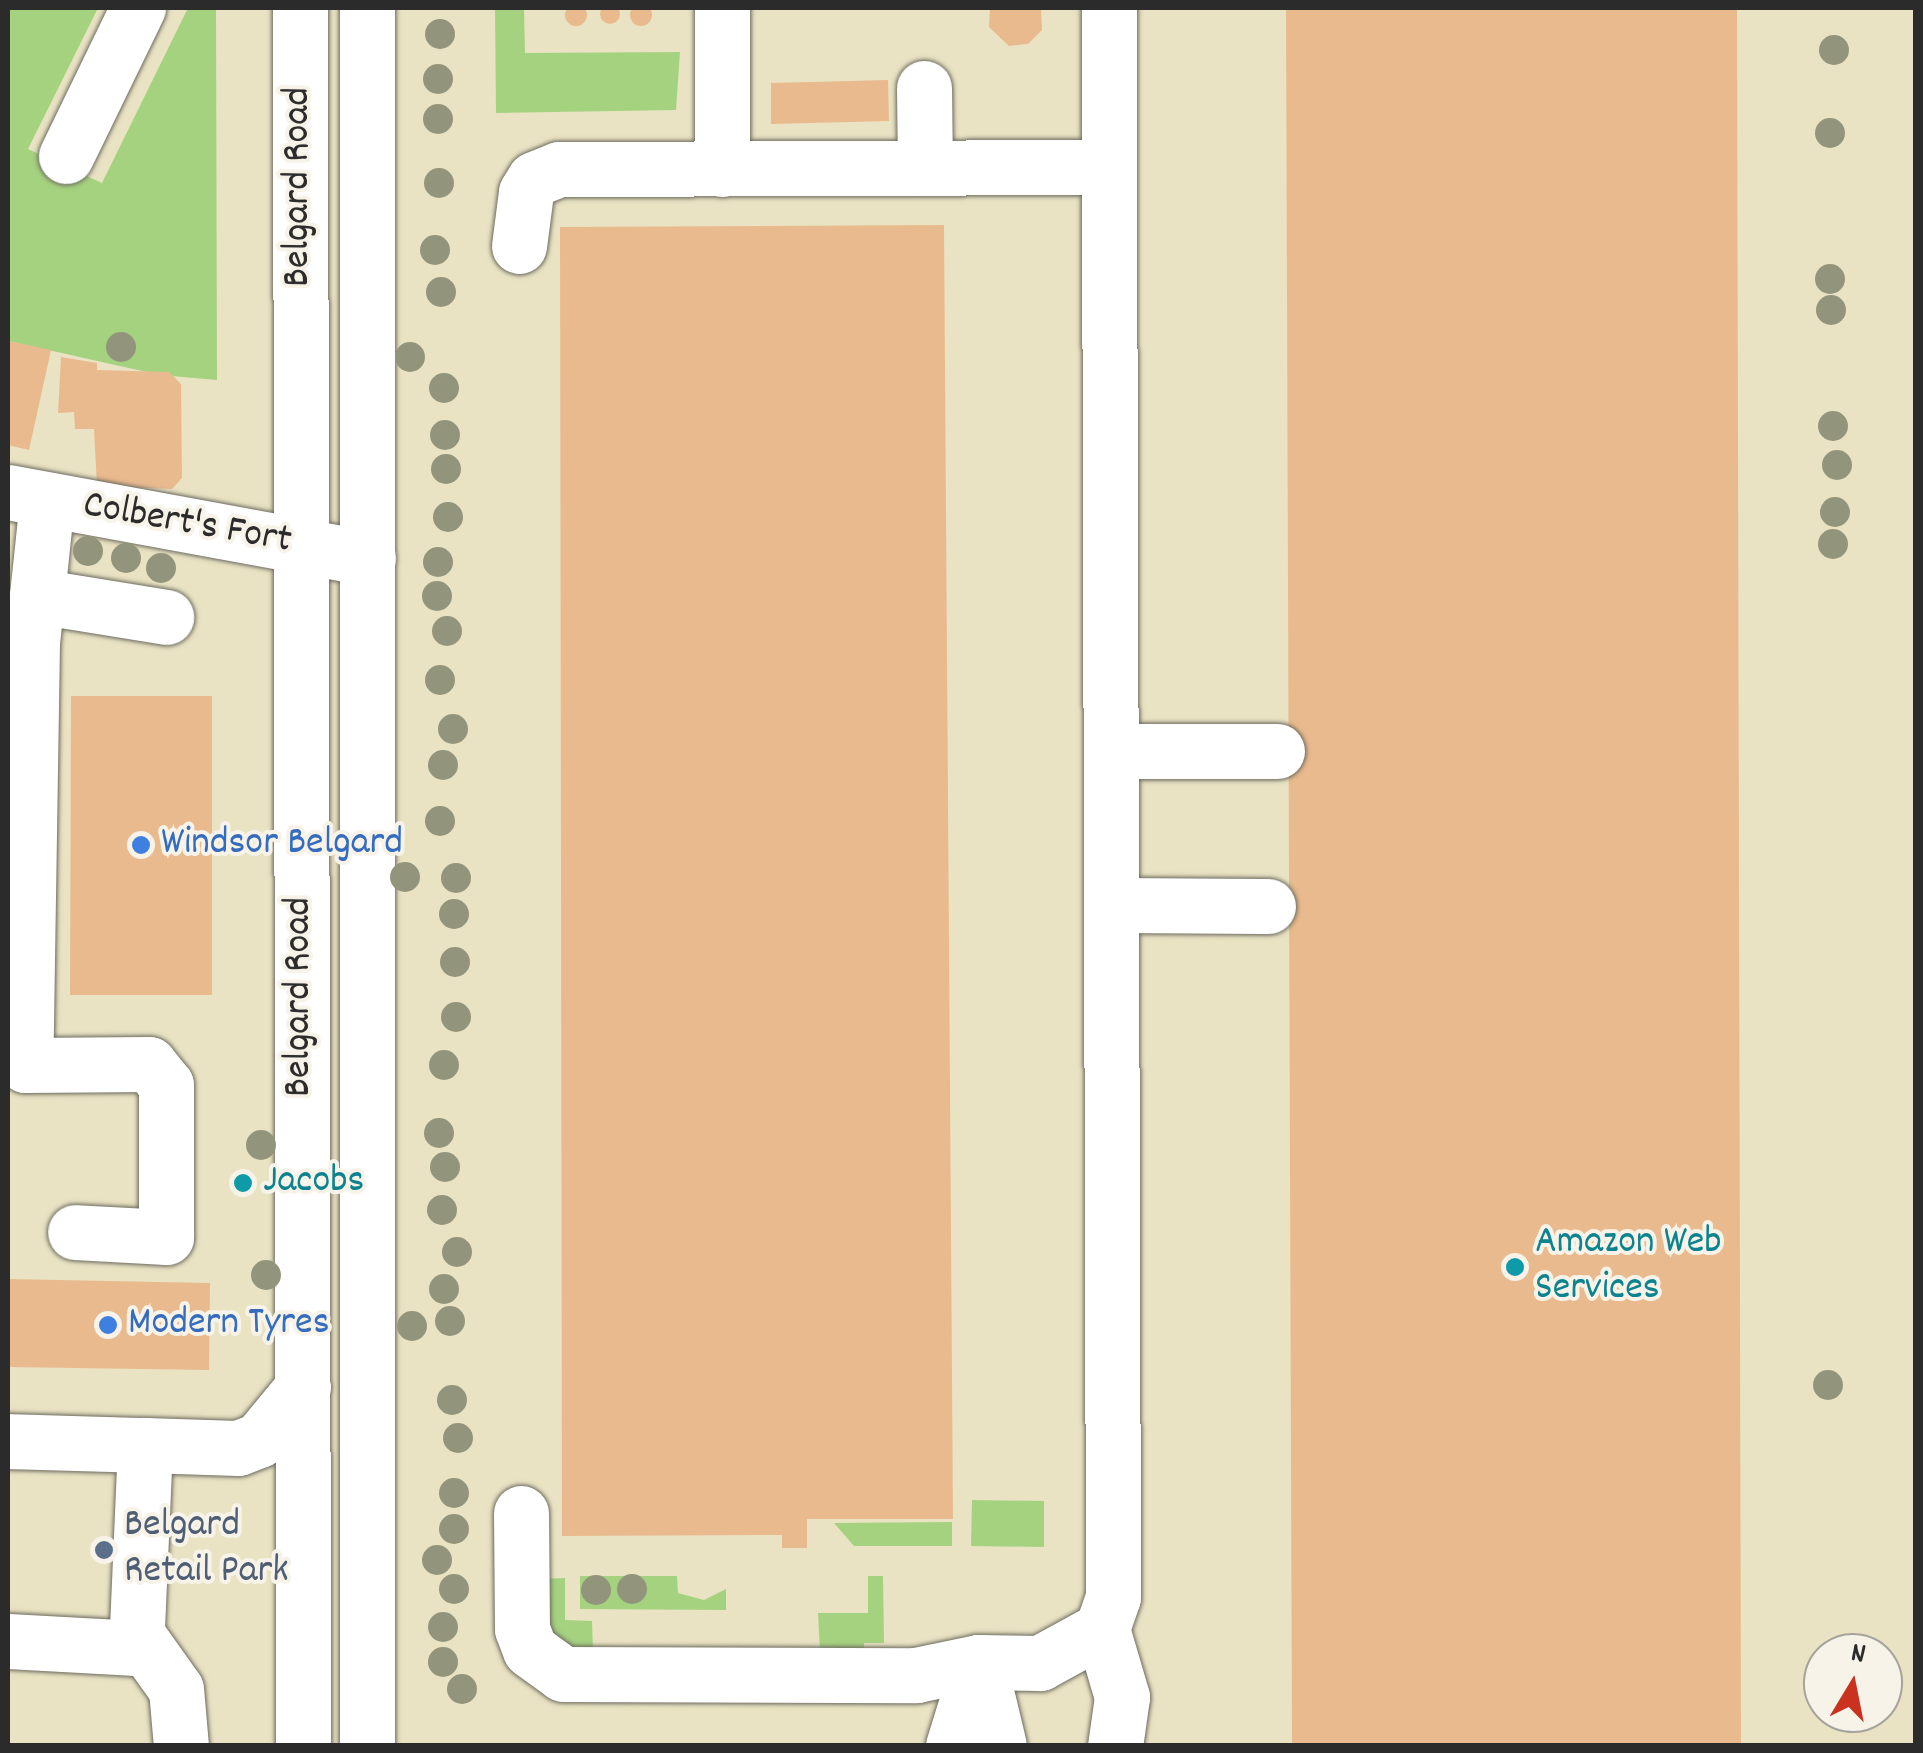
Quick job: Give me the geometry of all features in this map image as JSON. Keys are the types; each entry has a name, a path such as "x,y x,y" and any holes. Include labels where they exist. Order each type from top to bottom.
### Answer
{"main road":[{"path":"66,156 138,8"},
{"name":"Belgard Road","path":"300,8 303,1746"},
{"name":"Belgard Road","path":"367,8 367,1746"},
{"path":"722,8 722,169"},
{"path":"1109,8 1112,1596 1102,1629 1122,1698 1115,1746"},
{"path":"924,88 925,168"},
{"path":"520,246 521,205 544,172 1109,167"},
{"path":"27,496 38,596 25,1065 149,1064 166,1085 166,1236 75,1232"},
{"name":"Colbert's Fort","path":"27,496 368,558"},
{"path":"38,596 166,617"},
{"path":"1112,751 1277,752"},
{"path":"1112,905 1268,906"},
{"path":"8,1442 238,1448 259,1440 303,1387"},
{"path":"145,1445 141,1640 176,1688 182,1746"},
{"path":"521,1513 522,1628 530,1650 563,1674 916,1674 979,1662 1040,1663 1102,1629"},
{"path":"16,1647 128,1652 141,1640"},
{"path":"953,1746 979,1662"},
{"path":"979,1662 1000,1746"}],"green space":[{"path":"8,8 98,8 28,149 102,183 188,8 216,8 217,380 160,375 8,341"},
{"path":"495,8 524,8 525,53 680,52 676,110 496,113"},
{"path":"972,1500 1044,1501 1044,1547 971,1546"},
{"path":"952,1522 952,1546 854,1546 834,1523"},
{"path":"580,1576 677,1576 678,1593 704,1600 726,1589 726,1610 580,1609"},
{"path":"868,1576 883,1576 884,1643 864,1643 864,1653 820,1652 818,1613 868,1613"},
{"path":"565,1578 565,1620 592,1621 593,1652 575,1651 550,1636 539,1579"}],"building":[{"path":"576,4 584,7 584,23 576,26 568,23 565,15 568,7"},
{"path":"610,4 620,14 610,24 600,14"},
{"path":"641,4 652,15 641,26 630,15"},
{"path":"990,8 1041,8 1042,30 1028,44 1009,46 989,27"},
{"name":"Amazon Web Services","path":"1286,8 1737,8 1741,1746 1292,1746"},
{"path":"888,80 889,121 771,124 771,83"},
{"path":"944,225 953,1519 807,1519 807,1548 782,1548 782,1535 562,1536 560,227"},
{"path":"8,341 51,350 29,450 8,445"},
{"path":"61,357 97,363 97,370 169,372 181,384 182,478 172,489 97,486 94,429 75,429 74,412 58,413"},
{"name":"Windsor Belgard","path":"71,696 212,696 212,995 70,995"},
{"name":"Modern Tyres","path":"8,1279 210,1283 209,1370 8,1367"}],"place":[{"name":"Windsor Belgard","path":"141,845"},
{"name":"Jacobs","path":"243,1183"},
{"name":"Amazon Web Services","path":"1515,1267"},
{"name":"Modern Tyres","path":"108,1325"},
{"name":"Belgard Retail Park","path":"104,1550"}]}
